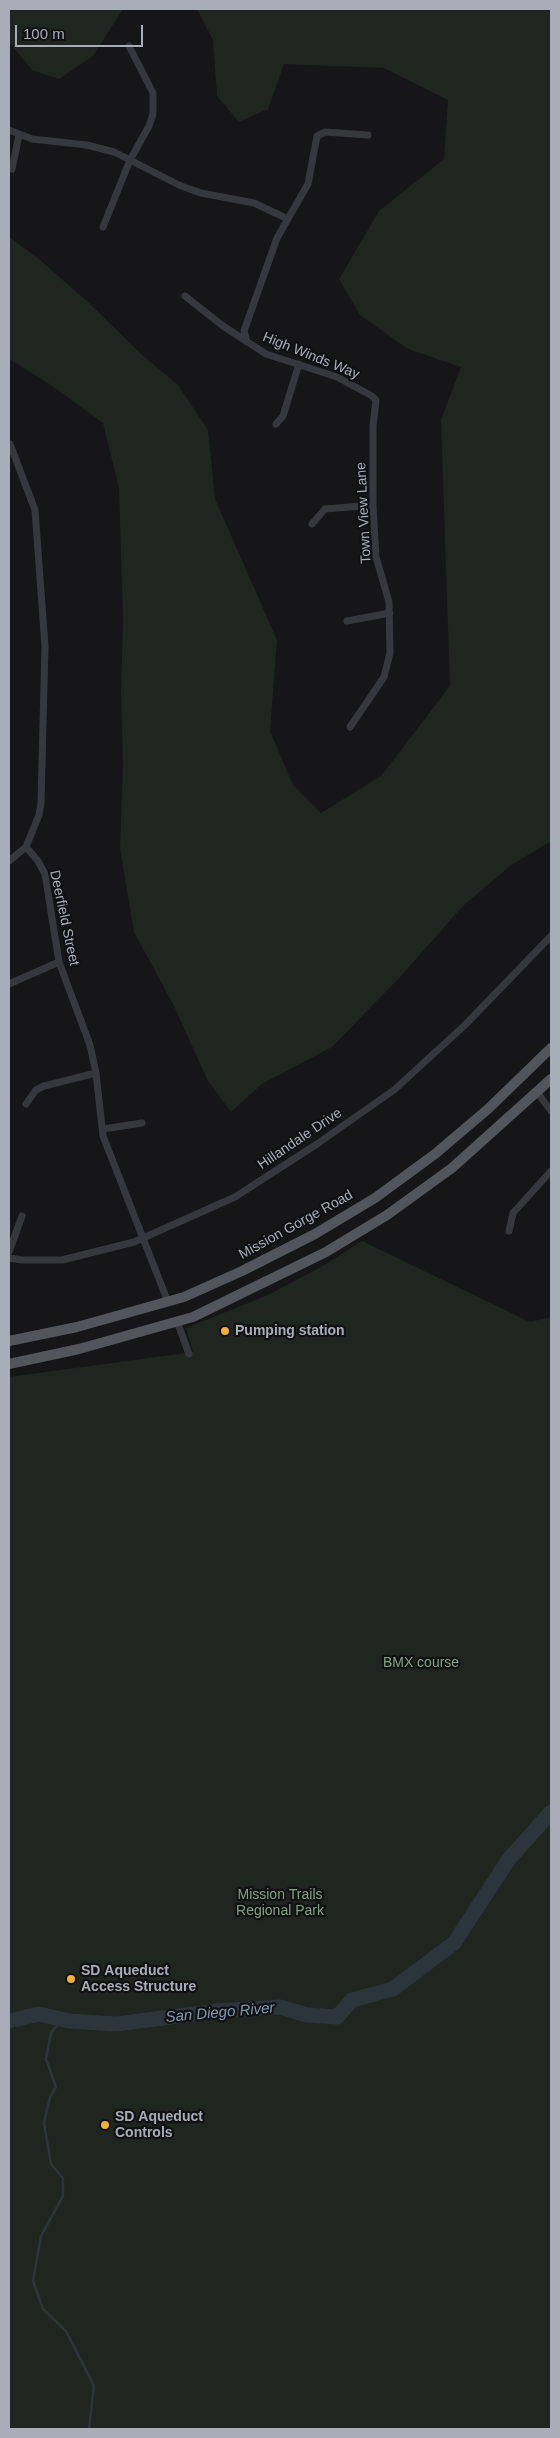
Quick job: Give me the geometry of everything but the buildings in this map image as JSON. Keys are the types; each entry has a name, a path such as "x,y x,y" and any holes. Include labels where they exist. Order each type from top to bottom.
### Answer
{"main road":[{"name":"Mission Gorge Road","path":"9,1341 77,1327 184,1297 242,1271 315,1234 374,1198 435,1154 488,1109 551,1048"},
{"path":"9,1364 79,1349 192,1317 248,1292 318,1257 387,1215 452,1168 551,1079"}],"street":[{"path":"103,227 130,160 149,126 154,103 153,93 129,46"},
{"path":"9,130 32,139 87,145 114,152 181,186 201,193 254,203 288,219"},
{"path":"248,342 245,340 244,331 277,238 308,184 316,136 325,132 368,135"},
{"path":"12,169 19,134"},
{"name":"High Winds Way","path":"185,296 266,354 337,377 372,396 376,400 375,405"},
{"path":"276,424 283,416 299,364"},
{"name":"Town View Lane","path":"350,728 384,677 390,653 389,602 376,557 373,505 373,426 375,405"},
{"path":"9,862 26,847 39,815 41,803 45,646 34,510 10,444"},
{"path":"312,524 325,509 373,505"},
{"path":"347,621 390,613"},
{"name":"Deerfield Street","path":"26,847 38,860 45,874 59,962 90,1045 96,1073 103,1136 168,1302"},
{"name":"Hillandale Drive","path":"9,1258 22,1260 62,1260 144,1238 235,1197 317,1144 394,1090 465,1025 551,936"},
{"path":"9,984 59,962"},
{"path":"26,1104 36,1090 44,1086 96,1073"},
{"path":"537,1092 551,1110"},
{"path":"103,1129 142,1123"},
{"path":"509,1231 513,1213 551,1171"},
{"path":"9,1252 22,1216"},
{"path":"177,1321 189,1354"}],"green space":[{"path":"9,9 123,9 93,56 59,79 32,70 9,42"},
{"path":"197,9 551,9 551,841 510,866 462,907 401,976 332,1047 262,1084 231,1112 208,1081 173,1004 134,932 120,848 123,765 121,693 123,619 119,488 103,423 48,383 9,359 9,237 39,259 90,304 140,353 178,385 208,430 215,499 277,640 270,731 293,785 321,813 381,776 450,686 441,420 461,367 408,349 360,315 339,279 379,211 444,159 448,100 384,68 284,64 268,109 239,122 217,96 213,40"},
{"name":"Mission Trails Regional Park","path":"362,1241 530,1322 551,1317 551,2429 9,2429 9,1377 193,1352 186,1328 268,1295 321,1267"}],"waterway":[{"name":"San Diego River","path":"9,2021 39,2014 69,2021 116,2024 218,2011 280,2007 307,2015 337,2017 352,2000 393,1989 454,1943 509,1859 551,1812"},
{"path":"62,2019 51,2033 46,2059 56,2087 50,2097 44,2123 51,2164 63,2178 63,2196 41,2236 33,2281 43,2309 66,2331 94,2386 89,2429"}],"place":[{"name":"Pumping station","path":"225,1331"},
{"name":"SD Aqueduct Access Structure","path":"71,1979"},
{"name":"SD Aqueduct Controls","path":"105,2125"}],"park label":[{"name":"BMX course","path":"421,1663"}]}
